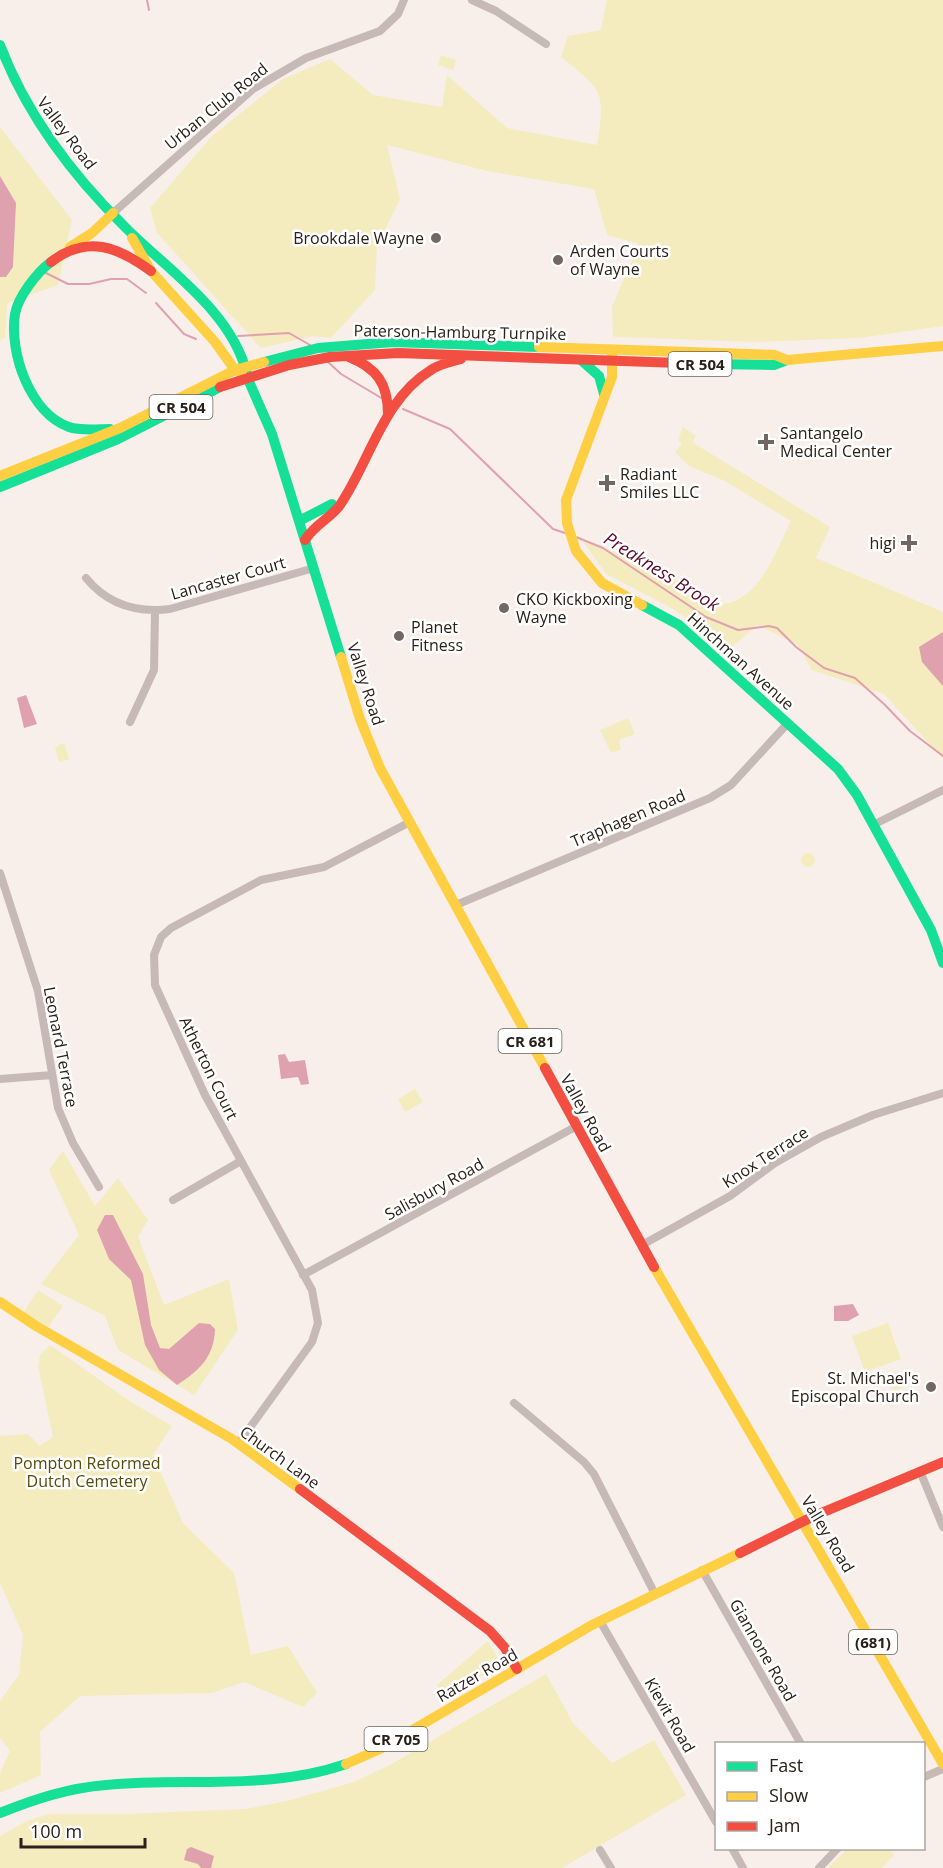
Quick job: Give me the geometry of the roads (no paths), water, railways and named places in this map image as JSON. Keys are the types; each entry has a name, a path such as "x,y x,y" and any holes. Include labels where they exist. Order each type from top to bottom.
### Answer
{"main road":[{"name":"Valley Road","path":"0,45 23,99 46,135 126,229 161,259 238,344 266,416 371,749 717,1379 803,1521 943,1764"},
{"path":"112,213 92,233 36,273 15,313 17,350 31,396 44,413 70,429 120,428"},
{"name":"Valley Road","path":"126,229 151,270 215,342 235,370 247,372"},
{"path":"62,253 96,244 129,255 151,270"},
{"name":"Paterson-Hamburg Turnpike","path":"247,372 305,350 318,353 393,342 612,356"},
{"name":"CR 504","path":"0,487 97,449 247,372 318,353 330,357 388,353 581,360 612,356 774,365 787,360 943,346"},
{"path":"345,355 362,361 379,373 387,387 388,415"},
{"path":"305,540 313,527 339,507 388,415 405,392 421,375 433,368 471,356"},
{"name":"Hinchman Avenue","path":"612,356 612,377 568,489 565,513 569,534 584,563 602,583 679,625 838,769 857,795 931,930 943,963"},
{"path":"581,360 599,376 604,394"},
{"name":"CR 504","path":"0,476 120,428 191,390 235,370"},
{"path":"299,521 327,508 344,494"},
{"name":"Church Lane","path":"0,1302 36,1326 238,1444 490,1631 506,1648 517,1669"},
{"name":"Ratzer Road","path":"0,1813 36,1797 88,1785 268,1781 334,1769 380,1749 600,1621 803,1521 943,1462"}],"street":[{"name":"Urban Club Road","path":"112,213 253,89 306,58 380,31 398,14 404,0"},
{"path":"472,0 496,11 546,44"},
{"name":"Lancaster Court","path":"87,578 96,590 121,604 155,611 170,609 315,568"},
{"path":"130,722 154,670 155,611"},
{"name":"Traphagen Road","path":"456,905 710,798 736,780 788,723"},
{"path":"873,825 943,790"},
{"name":"Atherton Court","path":"238,1444 316,1334 316,1301 196,1077 155,985 153,962 157,945 171,928 249,885 274,876 324,867 410,822"},
{"name":"Leonard Terrace","path":"0,873 38,992 46,1031 53,1090 65,1126 99,1187"},
{"path":"0,1079 51,1075"},
{"name":"Knox Terrace","path":"642,1245 730,1196 775,1163 821,1137 873,1115 943,1093"},
{"name":"Salisbury Road","path":"303,1275 577,1126"},
{"path":"173,1200 241,1161"},
{"path":"514,1403 584,1462 594,1474 655,1594"},
{"path":"920,1471 943,1527"},
{"name":"Giannone Road","path":"702,1570 800,1742"},
{"name":"Kievit Road","path":"600,1621 715,1819"},
{"path":"925,1778 943,1769"},
{"path":"600,1850 611,1868"},
{"path":"733,1850 743,1868"},
{"path":"819,1868 836,1850"}],"waterway":[{"path":"147,0 149,10"},
{"name":"Preakness Brook","path":"46,273 68,284 127,279 146,293"},
{"name":"Preakness Brook","path":"156,303 184,334 196,339"},
{"name":"Preakness Brook","path":"238,336 289,333 310,345"},
{"name":"Preakness Brook","path":"327,361 341,374 383,399"},
{"name":"Preakness Brook","path":"403,409 450,429 553,529 568,534"},
{"name":"Preakness Brook","path":"576,537 603,548 706,617 738,630 769,626 777,628 796,647 824,668 855,678 910,731 943,756"}],"place":[{"name":"Brookdale Wayne","path":"436,238"},
{"name":"Arden Courts of Wayne","path":"558,260"},
{"name":"Santangelo Medical Center","path":"766,442"},
{"name":"Radiant Smiles LLC","path":"607,483"},
{"name":"higi","path":"909,543"},
{"name":"CKO Kickboxing Wayne","path":"504,608"},
{"name":"Planet Fitness","path":"399,636"},
{"name":"St. Michael's Episcopal Church","path":"931,1387"}],"park label":[{"name":"Pompton Reformed Dutch Cemetery","path":"87,1472"}]}
